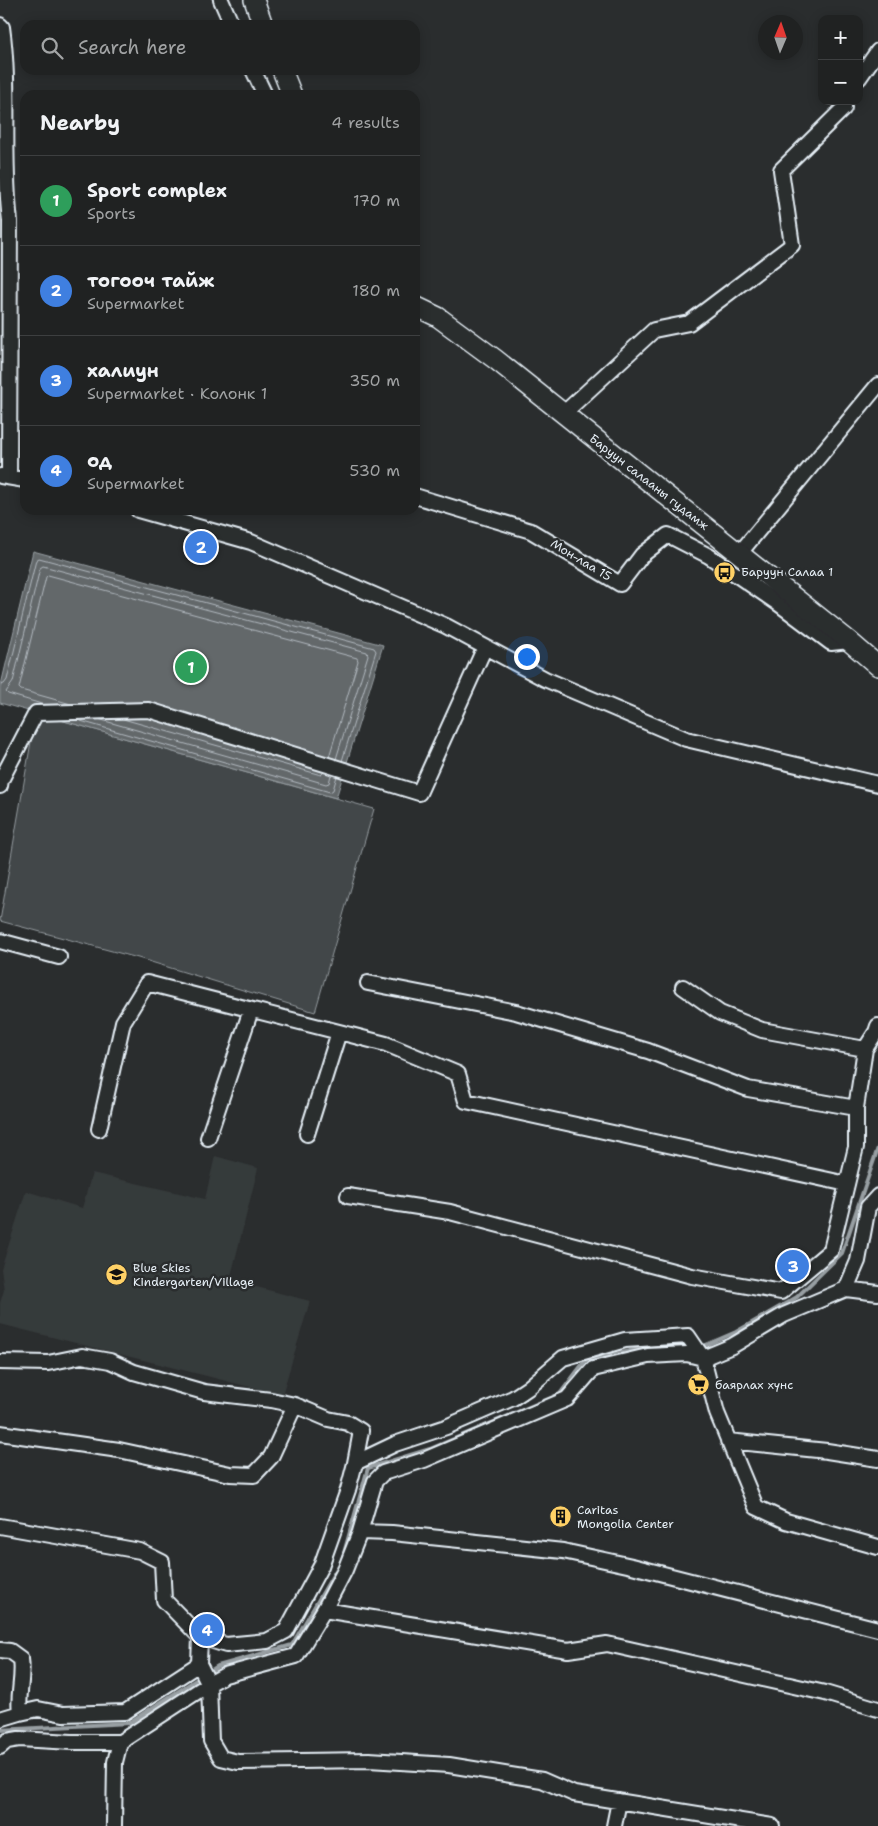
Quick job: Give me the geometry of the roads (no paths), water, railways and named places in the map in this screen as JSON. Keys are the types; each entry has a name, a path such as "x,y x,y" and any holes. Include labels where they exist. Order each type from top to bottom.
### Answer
{"main road":[{"path":"254,0 262,20"},
{"path":"284,75 290,90"},
{"name":"Баруун салааны гудамж","path":"420,308 438,317 467,338 849,640 878,666"}],"street":[{"path":"221,0 230,20"},
{"path":"0,25 6,51 7,194 10,220 5,476 20,479"},
{"path":"863,72 878,51"},
{"path":"255,75 263,90"},
{"path":"563,414 654,330 689,323 792,245 781,170 844,108 844,105"},
{"path":"420,316 467,338"},
{"path":"739,554 878,385"},
{"name":"Мон-лаа 15","path":"420,497 532,531 620,584 642,555 668,535 709,556 779,604 831,643 849,640"},
{"path":"156,515 251,542 446,626 545,680 686,739 878,784"},
{"path":"0,786 1,780 36,713 149,710 419,793 485,647"},
{"path":"0,941 59,957"},
{"path":"99,1129 123,1022 147,983 386,1044 458,1074 466,1101 847,1184"},
{"path":"368,983 516,1012 648,1051 748,1089 856,1108"},
{"path":"683,987 720,1013 762,1030 865,1049"},
{"path":"208,1138 251,1010"},
{"path":"348,1196 450,1212 692,1276 781,1292 831,1250 856,1147 856,1108 865,1049 878,1026"},
{"path":"307,1134 339,1032"},
{"path":"846,1289 858,1261 868,1207 878,1196"},
{"path":"0,1719 38,1709 63,1714 125,1712 204,1674 225,1675 296,1656 324,1610 345,1570 360,1532 375,1481 383,1473 424,1460 567,1399 593,1369 648,1356 687,1354 697,1350 732,1346 784,1315 846,1289 878,1293"},
{"path":"355,1464 395,1444 446,1427 513,1398 528,1388 563,1358 626,1340 688,1336 697,1350 717,1412 756,1507 786,1521 878,1547"},
{"path":"0,1362 48,1363 82,1356 110,1361 134,1372 204,1392 272,1400 295,1406 328,1419 348,1423 361,1431 348,1490 321,1566 286,1631 267,1641 226,1645 200,1637 164,1600 162,1562 140,1550 0,1526"},
{"path":"0,1433 118,1450 230,1474 254,1475 271,1457 295,1406"},
{"path":"728,1441 827,1451 878,1459"},
{"path":"360,1532 392,1533 563,1551 632,1566 878,1629"},
{"path":"324,1610 568,1650 607,1644 825,1693 878,1710"},
{"path":"200,1637 211,1741 222,1758 238,1762 370,1760 449,1765 542,1780 574,1794 772,1826"},
{"path":"0,1650 10,1651 21,1659 23,1673 18,1701 20,1713"},
{"path":"114,1826 115,1762 120,1742 204,1674"},
{"path":"0,1747 7,1741 19,1738 72,1742 120,1742"},
{"path":"614,1826 619,1801"}],"water":[{"path":"33,551 383,645 336,798 0,703 0,689"}],"waterway":[{"path":"698,1346 706,1345 736,1332 797,1297 842,1253 878,1148"},
{"path":"0,1730 129,1723 218,1666 292,1645 342,1560 368,1468 430,1449 560,1394 585,1361 639,1349 691,1346"}],"place":[{"name":"тогооч тайж","path":"201,547"},
{"name":"Баруун Салаа 1","path":"725,572"},
{"name":"Sport complex","path":"191,667"},
{"name":"халиун","path":"793,1266"},
{"name":"Blue Skies Kindergarten/Village","path":"117,1275"},
{"name":"баярлах хүнс","path":"699,1385"},
{"name":"Caritas Mongolia Center","path":"561,1517"},
{"name":"од","path":"207,1630"}]}
